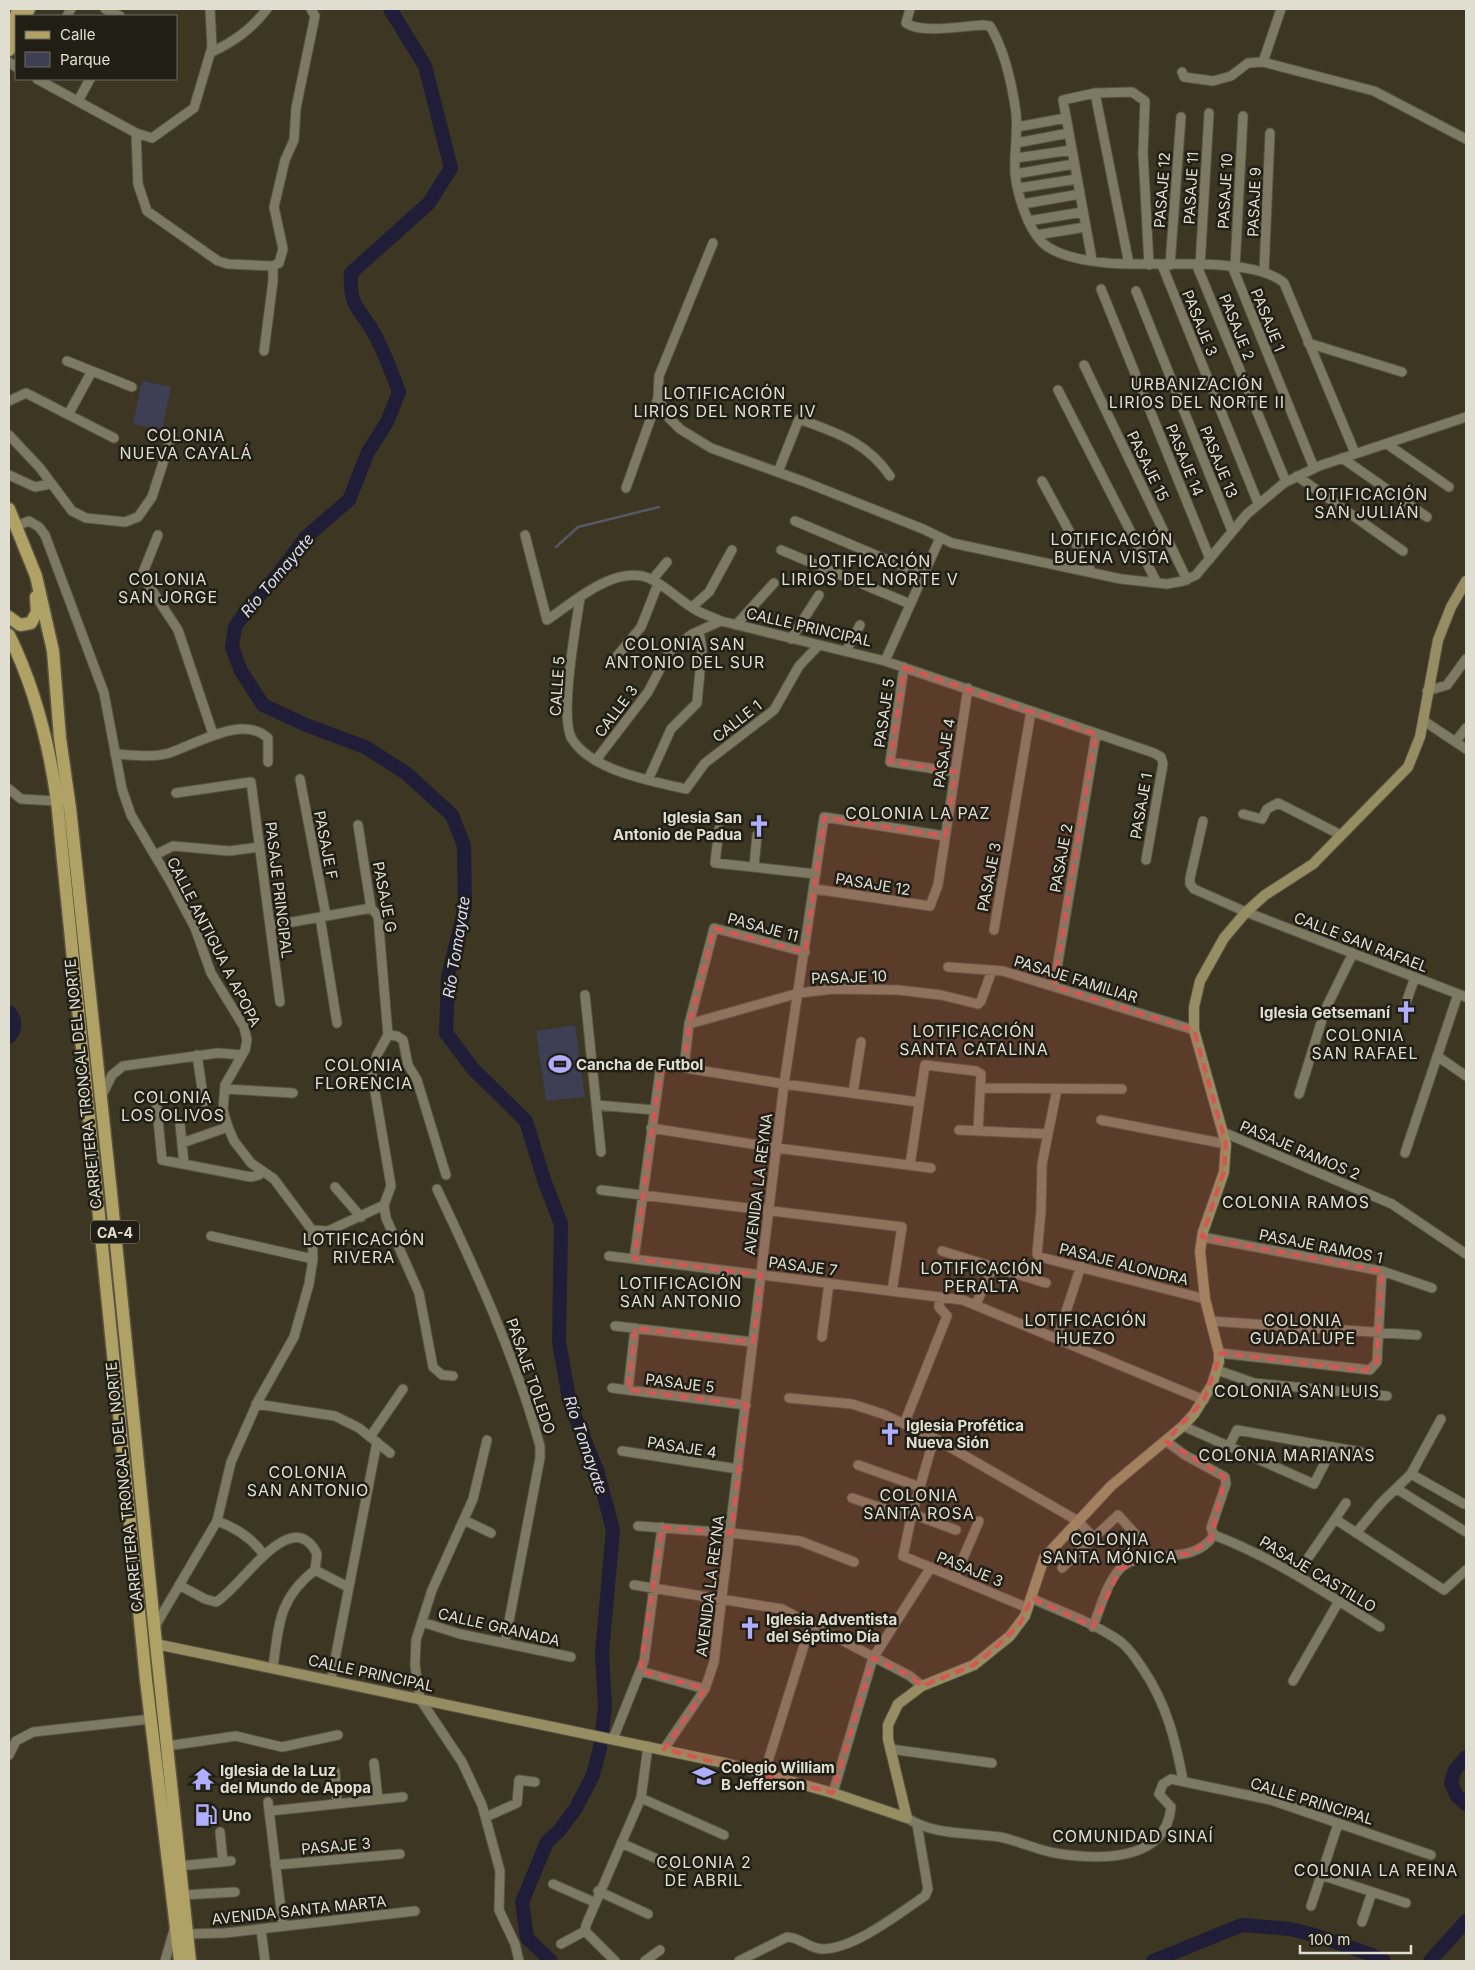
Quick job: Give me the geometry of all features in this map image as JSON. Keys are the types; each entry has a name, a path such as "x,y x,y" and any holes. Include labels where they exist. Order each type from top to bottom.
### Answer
{"main road":[{"path":"9,29 15,17"},
{"path":"9,50 15,37"},
{"name":"CARRETERA TRONCAL DEL NORTE","path":"9,509 36,576 53,651 60,738 70,808 101,1097 154,1628 190,1961"},
{"path":"9,617 15,623 24,625 34,620 37,612 36,576"},
{"name":"CARRETERA TRONCAL DEL NORTE","path":"9,634 40,718 52,764 57,801 150,1719 180,1961"}],"street":[{"path":"105,9 118,15"},
{"path":"39,80 136,133 152,138 194,108 210,53 210,9"},
{"path":"210,53 236,41 259,20 267,9"},
{"path":"136,133 138,184 147,211 218,261 228,264 273,266 279,263 283,249 274,207 285,160 294,140 296,108 315,16 311,9"},
{"path":"910,9 906,23 911,27 990,26 1005,63 1017,127 1016,174 1019,188 1028,221 1036,235 1048,248 1109,264 1233,267 1264,272 1277,277 1284,284 1355,453"},
{"path":"1263,62 1281,9"},
{"path":"1182,72 1184,77 1212,81 1231,76 1248,63 1263,62 1374,91 1466,138"},
{"path":"78,101 89,80"},
{"path":"1092,260 1063,100 1095,93 1132,92 1146,101 1143,152 1149,265"},
{"path":"1095,93 1129,264"},
{"name":"PASAJE 11","path":"1198,266 1209,113"},
{"name":"PASAJE 10","path":"1233,267 1243,116"},
{"name":"PASAJE 12","path":"1166,265 1181,117"},
{"path":"1017,127 1066,118"},
{"name":"PASAJE 9","path":"1264,272 1270,133"},
{"path":"1016,143 1069,134"},
{"path":"1016,158 1072,150"},
{"path":"1016,174 1074,164"},
{"path":"1019,188 1077,179"},
{"path":"1024,204 1080,194"},
{"path":"1028,221 1083,212"},
{"path":"1036,235 1086,227"},
{"path":"626,488 658,398 659,376 713,243"},
{"name":"PASAJE 3","path":"1166,265 1258,503"},
{"path":"264,351 273,281 273,266"},
{"name":"PASAJE 2","path":"1198,266 1286,482"},
{"name":"PASAJE 1","path":"1233,267 1314,468"},
{"name":"PASAJE 14","path":"1100,289 1210,558"},
{"name":"PASAJE 13","path":"1136,291 1232,532"},
{"path":"1308,343 1402,372"},
{"path":"67,361 132,388"},
{"name":"PASAJE 15","path":"1084,365 1187,580"},
{"path":"69,413 92,370"},
{"path":"1058,390 1156,583"},
{"path":"9,401 26,392 114,438"},
{"path":"658,398 674,424 692,438 711,448 778,472 923,529 958,545 1128,580 1173,584 1196,575 1258,503 1286,482 1314,468 1355,453 1466,417"},
{"path":"778,472 799,419 858,444 880,461 890,476"},
{"path":"9,434 40,468 50,484 72,511 79,516 125,522 132,520 145,510 152,498 172,435"},
{"path":"1387,444 1449,487"},
{"path":"1342,458 1427,516"},
{"path":"1297,476 1404,551"},
{"path":"11,478 34,487 50,484"},
{"path":"1042,481 1092,573"},
{"name":"CALLE ANTIGUA A APOPA","path":"16,526 29,521 40,528 44,535 104,693 122,790 131,815 195,928 210,974 244,1027 247,1040 242,1055 225,1085 223,1110 228,1127 234,1141 251,1163 274,1179 312,1230"},
{"path":"795,521 924,575"},
{"path":"158,535 142,575 178,630 213,734"},
{"name":"CALLE PRINCIPAL","path":"525,535 547,620 599,586 625,576 634,575 655,582 692,607 721,621 885,661 968,688 1161,757"},
{"path":"885,661 940,538"},
{"path":"692,607 709,592 732,550"},
{"path":"781,550 910,604"},
{"path":"617,656 641,627 655,582 667,562"},
{"path":"1030,1603 1093,1627 1122,1643 1161,1699 1174,1738 1183,1780 1171,1779 1160,1789 1159,1794 1171,1807 1170,1821 1154,1842 1134,1853 1103,1857 1054,1853 1001,1838 926,1828 917,1824 907,1818 890,1749 888,1725 891,1715 898,1704 908,1694 922,1686 974,1665 1010,1636 1020,1624 1030,1603 1044,1558 1112,1486 1183,1426 1204,1400 1217,1370 1219,1353 1205,1299 1200,1252 1202,1237 1224,1172 1226,1144 1225,1133 1194,1030 1194,1007 1200,981 1224,938 1246,912 1266,895 1313,864 1408,767 1416,752 1424,721 1428,691 1443,624 1466,581"},
{"path":"736,625 774,583"},
{"path":"791,639 819,595"},
{"name":"CALLE 5","path":"580,598 572,656 568,727 576,744 596,760 648,780 686,789"},
{"name":"CALLE 3","path":"596,760 648,692 669,652 699,631 721,621"},
{"path":"846,651 860,626"},
{"path":"648,780 671,729 697,703 702,649 699,631"},
{"name":"CALLE 1","path":"686,789 705,763 774,710 799,666 818,646"},
{"path":"1428,691 1447,684 1466,659"},
{"name":"PASAJE 5","path":"904,667 890,762 955,772"},
{"name":"PASAJE 4","path":"926,907 932,903 938,885 968,688"},
{"name":"PASAJE 3","path":"994,930 1031,711"},
{"path":"1424,721 1466,749"},
{"path":"1456,741 1466,728"},
{"path":"115,754 150,755 168,753 213,734 247,730 262,732 268,738 268,762"},
{"name":"PASAJE 2","path":"1054,986 1096,734"},
{"name":"PASAJE 1","path":"1146,860 1163,764 1161,757"},
{"name":"PASAJE F","path":"300,779 323,917 337,1023"},
{"name":"PASAJE PRINCIPAL","path":"176,793 252,782 280,1002"},
{"path":"9,789 21,799 57,801"},
{"path":"1243,814 1262,819 1267,809 1278,803 1341,835"},
{"name":"AVENIDA LA REYNA","path":"664,1749 705,1689 714,1662 784,1084 815,889 824,817 945,836"},
{"path":"1203,821 1190,884 1194,889 1246,912"},
{"name":"PASAJE G","path":"358,825 372,908 378,916 388,1035"},
{"path":"719,829 715,864 816,874"},
{"path":"754,868 757,835"},
{"path":"155,855 173,846 229,851 260,847"},
{"name":"PASAJE 12","path":"815,889 926,907"},
{"path":"270,926 372,908"},
{"name":"CALLE SAN RAFAEL","path":"1246,912 1462,996"},
{"name":"PASAJE 11","path":"689,1024 714,928 805,952"},
{"path":"1299,1094 1325,1010 1353,953"},
{"name":"PASAJE FAMILIAR","path":"948,967 992,970 1054,986 1194,1030"},
{"name":"PASAJE 10","path":"689,1024 799,993 833,989 889,989 942,995 973,1005 981,1002 992,970"},
{"path":"1406,1004 1415,977"},
{"path":"585,995 601,1152"},
{"path":"1405,1153 1438,1056 1462,996"},
{"path":"684,1067 689,1024"},
{"path":"446,1175 417,1080 408,1065 403,1040 397,1036 388,1035 377,1055 372,1074 391,1186 384,1205 386,1218 420,1293 433,1367 442,1375 453,1376"},
{"path":"853,1093 860,1042"},
{"path":"101,1097 112,1076 123,1066 226,1052 242,1055"},
{"path":"197,1055 204,1102"},
{"path":"1438,1056 1466,1076"},
{"path":"634,1259 661,1064 784,1084 918,1102"},
{"path":"910,1166 923,1068 929,1064 981,1074 978,1130"},
{"path":"980,1088 1122,1089"},
{"path":"225,1089 293,1093"},
{"path":"959,1130 1048,1134 1057,1089"},
{"path":"156,1099 162,1160 251,1177 259,1175 262,1171"},
{"path":"596,1104 654,1110"},
{"path":"1100,1120 1226,1144"},
{"path":"180,1124 184,1164"},
{"path":"182,1143 228,1127"},
{"path":"651,1128 777,1148 931,1168"},
{"name":"PASAJE RAMOS 2","path":"1225,1133 1392,1204 1466,1254"},
{"name":"PASAJE ALONDRA","path":"1048,1134 1042,1164 1042,1211 1037,1254 1040,1257 1082,1266 1205,1299"},
{"path":"335,1187 361,1217"},
{"name":"PASAJE TOLEDO","path":"437,1189 498,1319 540,1446 540,1458 505,1642"},
{"path":"601,1190 902,1227 892,1291"},
{"path":"154,1628 217,1521 232,1462 256,1404 294,1337 304,1307 313,1259 312,1230 328,1231 384,1205"},
{"path":"211,1236 313,1259"},
{"name":"PASAJE RAMOS 1","path":"1202,1237 1382,1271 1432,1288"},
{"path":"942,1251 1046,1283"},
{"name":"PASAJE 7","path":"609,1256 963,1300 1204,1400"},
{"path":"1057,1340 1082,1266"},
{"path":"976,1304 993,1267"},
{"path":"1219,1353 1365,1370 1373,1368 1377,1362 1382,1271"},
{"path":"822,1337 829,1283"},
{"path":"904,1424 947,1316 940,1307 940,1297"},
{"path":"1210,1321 1417,1335"},
{"path":"615,1326 753,1342"},
{"path":"628,1390 635,1328"},
{"path":"1217,1370 1254,1383 1387,1396"},
{"name":"PASAJE 5","path":"612,1388 746,1405"},
{"path":"330,1680 374,1439 403,1389"},
{"path":"789,1398 852,1404 904,1424 934,1438 1078,1520 1094,1538"},
{"path":"256,1404 335,1416 374,1439 390,1453"},
{"path":"1356,1532 1382,1502 1411,1474 1441,1419"},
{"path":"1183,1426 1314,1484 1333,1447"},
{"path":"1229,1446 1237,1430 1361,1452"},
{"path":"911,1516 934,1438"},
{"path":"487,1440 473,1499 432,1590 416,1640 415,1656 420,1699 462,1762 486,1817 500,1870 499,1910 514,1944 519,1961"},
{"path":"1093,1627 1106,1593 1120,1569 1130,1563 1147,1559 1189,1554 1206,1544 1214,1534 1212,1528 1226,1484 1225,1477 1185,1455 1166,1441"},
{"name":"PASAJE 4","path":"622,1451 738,1469"},
{"path":"858,1464 920,1487"},
{"path":"1411,1474 1464,1504"},
{"path":"1397,1488 1466,1532"},
{"path":"852,1498 956,1530"},
{"path":"1297,1574 1346,1503"},
{"path":"1062,1568 1118,1515 1137,1536"},
{"name":"PASAJE 3","path":"911,1516 902,1554 906,1558 1030,1603"},
{"path":"1336,1519 1444,1590 1466,1570"},
{"path":"464,1520 491,1533"},
{"path":"217,1521 240,1531 256,1544 264,1555"},
{"path":"956,1577 979,1521"},
{"path":"638,1526 731,1533 809,1544 854,1562"},
{"path":"611,1739 640,1671 655,1587 662,1528"},
{"name":"PASAJE CASTILLO","path":"1214,1534 1251,1549 1297,1574 1380,1627"},
{"path":"179,1585 205,1600 216,1602 225,1597 264,1555 288,1538 299,1537 307,1540 317,1554 315,1570 304,1578 283,1608 273,1667"},
{"path":"833,1794 873,1658 931,1568"},
{"path":"315,1570 348,1587"},
{"path":"634,1585 782,1609 910,1676 922,1686"},
{"path":"1293,1682 1339,1601"},
{"name":"CALLE GRANADA","path":"422,1622 460,1634 505,1642 571,1658"},
{"path":"764,1774 810,1622"},
{"name":"CALLE PRINCIPAL","path":"156,1644 664,1749 764,1774 907,1818"},
{"path":"640,1671 705,1689"},
{"path":"9,1755 16,1741 33,1732 150,1719"},
{"path":"167,1746 236,1736 282,1746 338,1735"},
{"path":"561,1944 585,1930 598,1891 641,1798 648,1746"},
{"path":"890,1749 992,1763"},
{"path":"374,1764 378,1799"},
{"path":"335,1770 337,1804"},
{"path":"486,1817 517,1803 519,1780 535,1782"},
{"name":"CALLE PRINCIPAL","path":"1183,1780 1271,1800 1431,1855"},
{"path":"282,1926 268,1806 337,1804 403,1797"},
{"path":"641,1798 724,1835"},
{"path":"739,1961 787,1937 792,1937 812,1947 825,1949 858,1939 925,1896 928,1889 917,1824"},
{"path":"1311,1906 1338,1824"},
{"path":"179,1866 227,1862 220,1832"},
{"path":"621,1843 672,1866"},
{"name":"PASAJE 3","path":"275,1865 400,1854"},
{"path":"1321,1875 1406,1903"},
{"path":"553,1884 594,1902"},
{"path":"598,1891 648,1914"},
{"path":"182,1895 234,1892"},
{"path":"1362,1922 1372,1892"},
{"name":"AVENIDA SANTA MARTA","path":"187,1934 261,1929 415,1911"},
{"path":"165,1961 176,1922"},
{"path":"261,1929 265,1961"},
{"path":"585,1930 615,1961"},
{"path":"645,1961 660,1950"}],"highlighted area":[{"path":"904,667 1096,734 1054,986 1194,1030 1226,1144 1224,1172 1202,1237 1382,1271 1377,1362 1365,1371 1221,1353 1204,1400 1166,1441 1225,1477 1211,1540 1189,1554 1147,1559 1120,1569 1093,1627 1032,1598 1020,1624 993,1650 974,1665 922,1686 910,1676 873,1658 833,1793 664,1749 705,1689 640,1671 662,1527 731,1533 746,1405 628,1390 635,1328 753,1342 761,1275 634,1259 661,1064 684,1067 689,1024 714,928 805,952 824,817 945,836 955,772 890,762"}],"green space":[{"path":"142,381 171,387 162,430 133,424"},
{"name":"Cancha de Futbol","path":"575,1025 585,1097 546,1101 536,1031"}],"waterway":[{"name":"Río Tomayate","path":"390,9 425,66 451,168 429,203 351,273 354,301 379,342 399,392 387,422 368,452 349,500 306,537 280,572 246,611 235,627 232,647 241,671 263,705 306,725 365,747 406,773 452,815 464,846 465,907 448,977 446,1033 473,1069 526,1121 544,1180 561,1224 559,1342 570,1404 598,1473 613,1530 602,1653 605,1707 600,1748 593,1775 576,1808 559,1831 547,1842 522,1902 527,1938 551,1961"},
{"path":"556,547 578,527 659,507"},
{"path":"9,1012 13,1018 14,1025 9,1037"},
{"path":"1466,1757 1455,1770 1451,1783 1457,1796 1466,1804"},
{"path":"1430,1961 1466,1921"},
{"path":"1153,1961 1242,1925 1290,1929 1315,1935 1384,1961"}],"place":[{"name":"Iglesia San Antonio de Padua","path":"759,826"},
{"name":"Iglesia Getsemaní","path":"1406,1012"},
{"name":"Cancha de Futbol","path":"560,1064"},
{"name":"Iglesia Profética Nueva Sión","path":"890,1434"},
{"name":"Iglesia Adventista del Séptimo Día","path":"750,1628"},
{"name":"Colegio William B Jefferson","path":"704,1776"},
{"name":"Iglesia de la Luz del Mundo de Apopa","path":"203,1779"},
{"name":"Uno","path":"206,1815"}],"district":[{"name":"URBANIZACIÓN LIRIOS DEL NORTE II","path":"1197,393"},
{"name":"LOTIFICACIÓN LIRIOS DEL NORTE IV","path":"725,402"},
{"name":"COLONIA NUEVA CAYALÁ","path":"186,444"},
{"name":"LOTIFICACIÓN SAN JULIÁN","path":"1367,503"},
{"name":"LOTIFICACIÓN BUENA VISTA","path":"1112,548"},
{"name":"LOTIFICACIÓN LIRIOS DEL NORTE V","path":"870,570"},
{"name":"COLONIA SAN JORGE","path":"168,588"},
{"name":"COLONIA SAN ANTONIO DEL SUR","path":"685,653"},
{"name":"COLONIA LA PAZ","path":"918,813"},
{"name":"LOTIFICACIÓN SANTA CATALINA","path":"974,1040"},
{"name":"COLONIA SAN RAFAEL","path":"1365,1044"},
{"name":"COLONIA FLORENCIA","path":"364,1074"},
{"name":"COLONIA LOS OLIVOS","path":"173,1106"},
{"name":"COLONIA RAMOS","path":"1296,1202"},
{"name":"LOTIFICACIÓN RIVERA","path":"364,1248"},
{"name":"LOTIFICACIÓN PERALTA","path":"982,1277"},
{"name":"LOTIFICACIÓN SAN ANTONIO","path":"681,1292"},
{"name":"LOTIFICACIÓN HUEZO","path":"1086,1329"},
{"name":"COLONIA GUADALUPE","path":"1303,1329"},
{"name":"COLONIA SAN LUIS","path":"1297,1391"},
{"name":"COLONIA MARIANAS","path":"1287,1455"},
{"name":"COLONIA SAN ANTONIO","path":"308,1481"},
{"name":"COLONIA SANTA ROSA","path":"919,1504"},
{"name":"COLONIA SANTA MÓNICA","path":"1110,1548"},
{"name":"COMUNIDAD SINAÍ","path":"1133,1836"},
{"name":"COLONIA LA REINA","path":"1376,1870"},
{"name":"COLONIA 2 DE ABRIL","path":"704,1871"}]}
